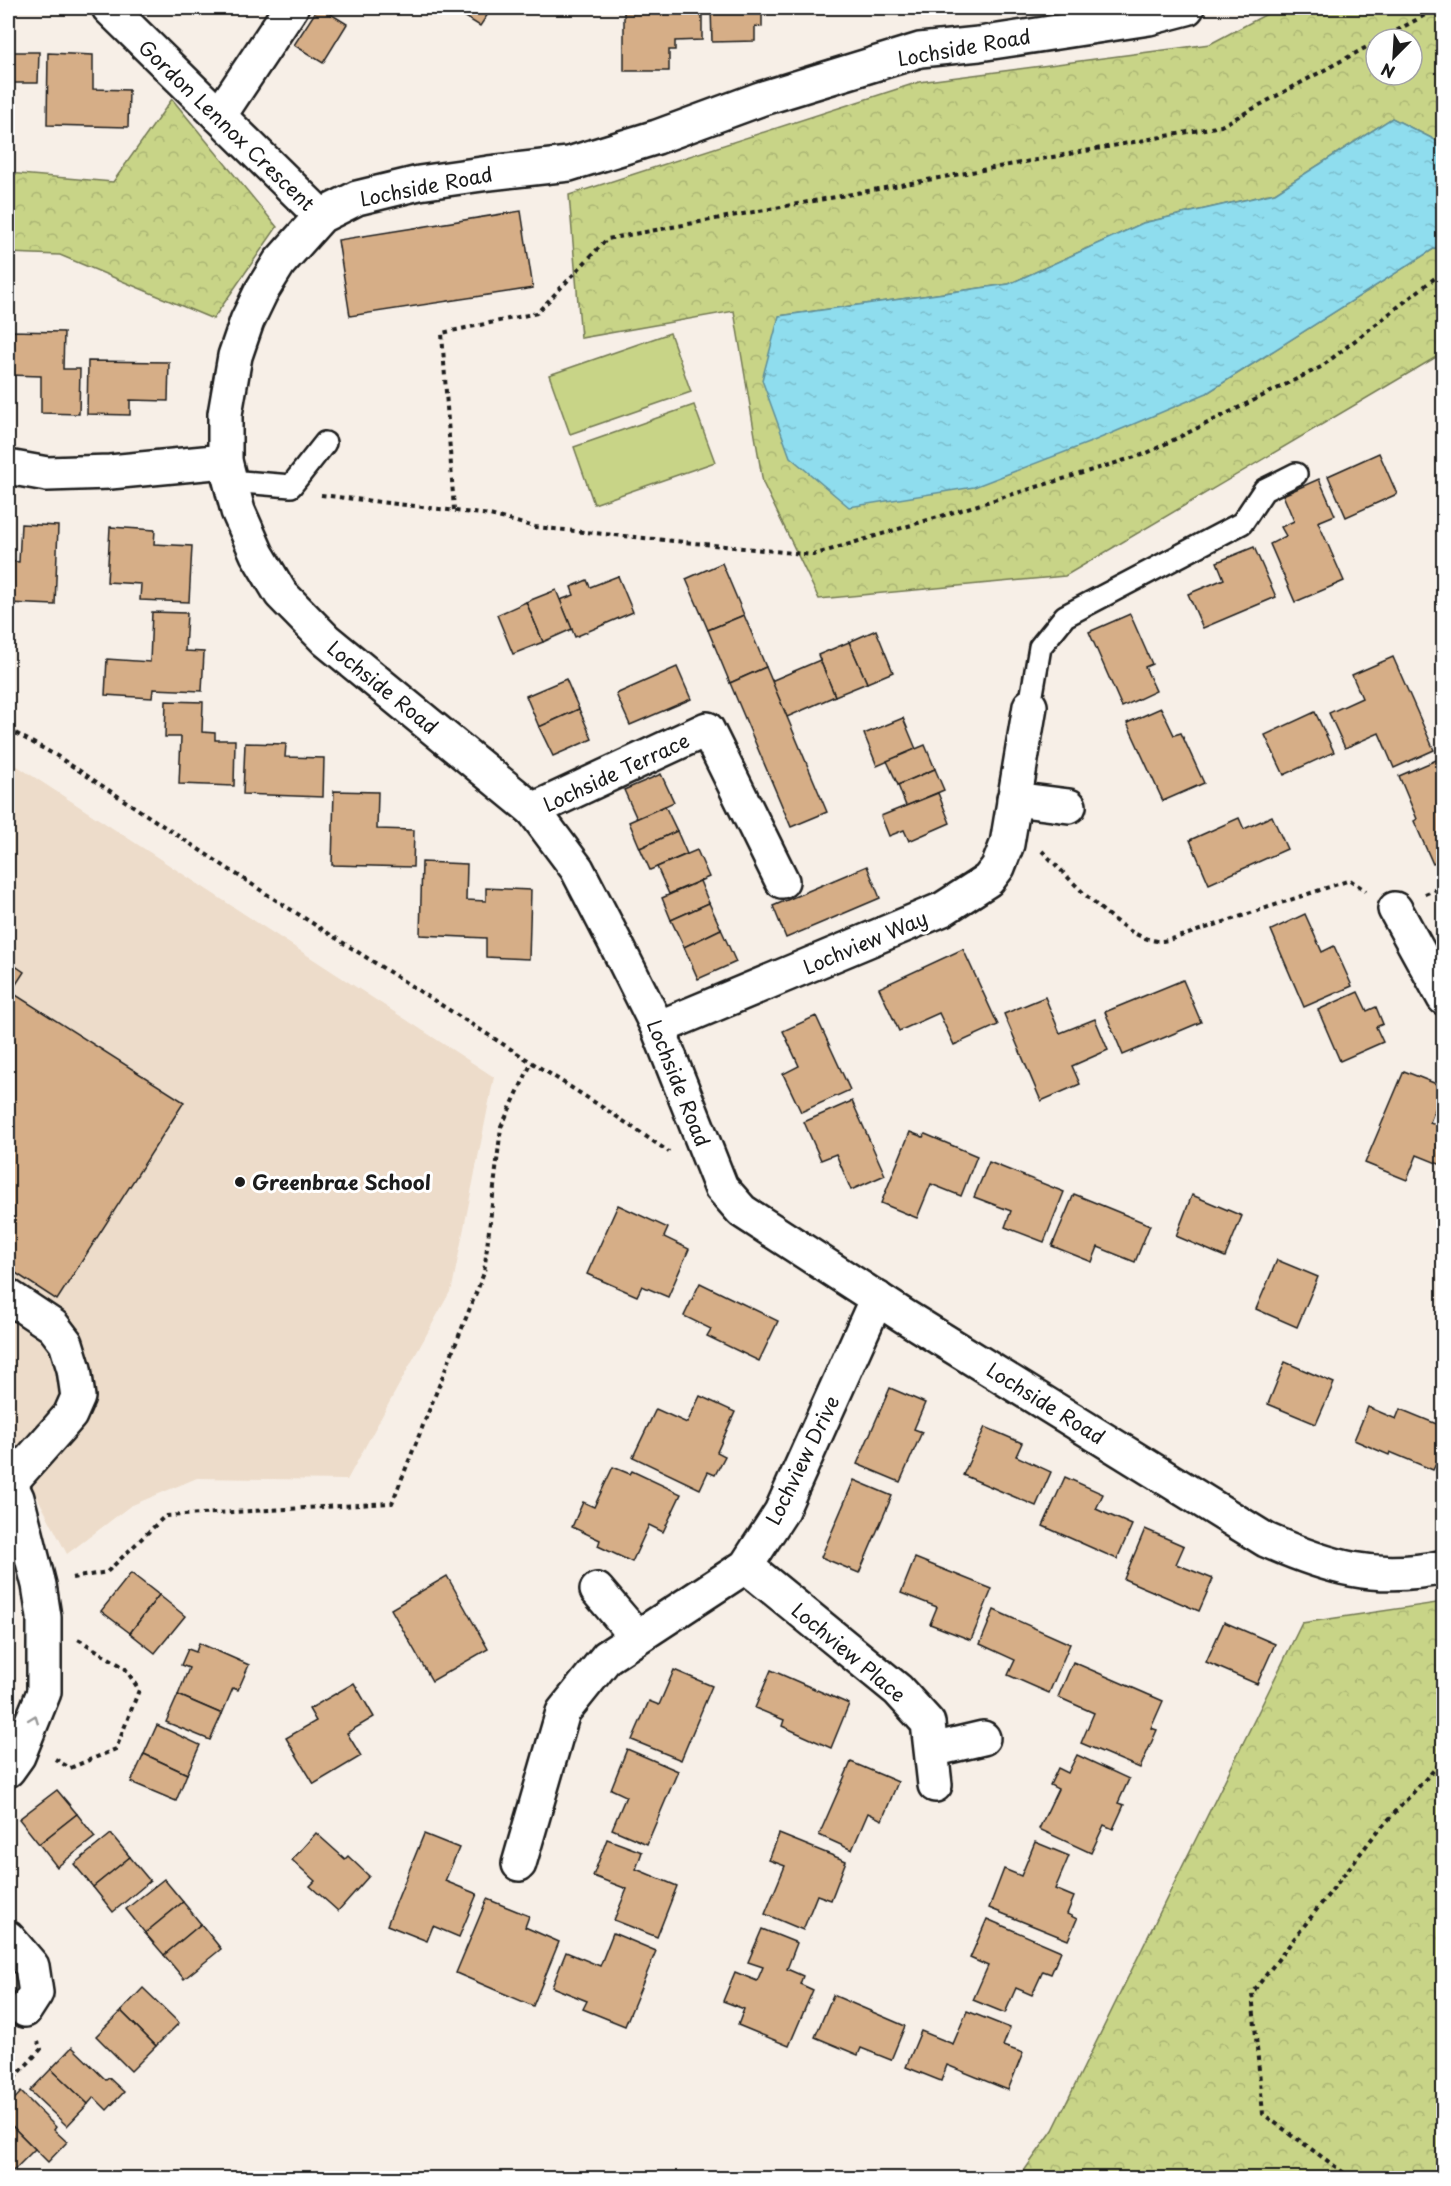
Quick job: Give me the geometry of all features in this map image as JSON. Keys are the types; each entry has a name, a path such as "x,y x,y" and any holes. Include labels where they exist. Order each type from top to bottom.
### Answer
{"street":[{"name":"Gordon Lennox Crescent","path":"109,8 321,216"},
{"path":"219,116 291,8"},
{"name":"Lochside Road","path":"1187,8 1149,18 1064,18 979,44 920,50 760,99 657,137 569,164 419,183 357,198 321,216 279,263 247,321 235,356 225,414 227,471 238,511 257,554 281,594 326,640 533,810 576,869 658,1028 721,1187 742,1211 877,1298 1266,1540 1340,1568 1377,1574 1418,1573 1443,1568"},
{"path":"8,467 47,474 227,471"},
{"name":"Lochview Way","path":"658,1028 943,909 988,880 998,867 1008,835 1030,706"},
{"name":"Lochside Terrace","path":"533,810 707,729 782,881"},
{"path":"1014,799 1069,806"},
{"path":"1395,909 1443,994"},
{"path":"8,1296 53,1326 66,1343 74,1369 78,1397 69,1415 58,1429 9,1481 17,1498 39,1585 44,1617 44,1692 13,1763"},
{"name":"Lochview Drive","path":"519,1864 563,1712 607,1657 746,1566 782,1512 877,1298"},
{"name":"Lochview Place","path":"746,1566 898,1690 928,1723 935,1785"},
{"path":"597,1590 637,1637"},
{"path":"932,1750 983,1738"},
{"path":"8,1938 32,1966 36,1993 25,2010"}],"lane":[{"path":"227,471 291,486 325,443"},
{"path":"1030,706 1040,647 1065,616 1242,523 1264,490 1296,474"}],"path":[{"path":"1403,27 1438,8"},
{"path":"454,510 442,333 537,313 607,239 1221,126 1364,49"},
{"path":"313,494 490,514 535,527 813,555 1145,454 1321,367 1443,271"},
{"path":"8,729 57,756 268,895 672,1154"},
{"path":"1008,835 1032,841 1112,919 1135,935 1160,941 1188,934 1350,880 1395,909"},
{"path":"39,1585 107,1572 165,1516 392,1503 484,1274 501,1127 531,1062"},
{"path":"13,1763 52,1758 70,1768 116,1749 139,1690 124,1668 44,1617"},
{"path":"1351,2178 1263,2114 1252,1993 1377,1832 1443,1759"},
{"path":"8,2085 41,2049 25,2010"}],"shaded area":[{"name":"Greenbrae School","path":"8,760 494,1077 452,1288 347,1480 197,1478 130,1506 67,1554 8,1441"}],"green space":[{"path":"1278,8 1443,8 1443,144 1392,118 1275,193 1143,223 1009,284 779,316 1207,393 1443,243 1443,353 1065,576 819,599 763,483 734,311 581,338 569,195 919,82 1210,44"},
{"path":"172,99 277,227 213,319 60,255 8,253 8,173 113,182"},
{"path":"670,333 691,392 570,434 549,375"},
{"path":"694,405 715,462 594,504 574,447"},
{"path":"1443,1602 1443,2178 1019,2178 1053,2130 1302,1623"}],"water":[{"path":"1392,118 1443,144 1443,243 1207,393 1091,442 974,487 849,507 790,457 762,380 779,316 1009,284 1143,223 1275,193"}],"building":[{"path":"318,8 347,24 323,63 294,45"},
{"path":"451,8 492,8 480,26"},
{"path":"669,8 702,8 702,40 675,41 675,50 669,50 669,71 624,71 624,12 669,12"},
{"path":"711,8 788,8 788,11 762,11 762,27 755,26 755,41 712,42"},
{"path":"799,8 843,8 843,12 799,12"},
{"path":"8,52 39,52 38,83 10,83 10,128 8,128"},
{"path":"48,53 93,55 93,89 129,90 128,127 47,125"},
{"path":"521,211 533,288 350,316 338,240"},
{"path":"8,331 64,332 63,369 80,369 79,414 41,413 41,376 8,375"},
{"path":"88,361 169,362 168,401 130,400 130,415 87,414"},
{"path":"1379,453 1397,494 1346,517 1328,476"},
{"path":"1319,479 1335,515 1318,522 1344,581 1295,602 1270,544 1286,536 1281,527 1294,521 1283,495"},
{"path":"21,524 58,526 55,605 8,603 8,561 19,562"},
{"path":"110,527 155,530 154,544 192,546 189,602 140,600 141,584 107,582"},
{"path":"1254,547 1276,597 1203,628 1188,594 1224,579 1217,562"},
{"path":"722,563 744,615 708,630 686,579"},
{"path":"618,576 633,612 575,637 560,600 574,595 571,587 587,580 590,587"},
{"path":"556,590 572,629 543,642 526,602"},
{"path":"526,602 543,642 513,654 497,615"},
{"path":"152,612 187,613 185,651 204,652 202,691 153,689 152,698 105,695 107,659 150,662"},
{"path":"1130,614 1152,664 1145,667 1156,691 1122,707 1089,632"},
{"path":"744,615 766,667 730,683 708,630"},
{"path":"876,630 893,672 867,683 849,642"},
{"path":"849,642 867,683 835,696 818,655"},
{"path":"1393,657 1434,750 1394,768 1379,733 1345,748 1329,713 1362,698 1352,675"},
{"path":"820,660 835,696 787,717 771,681"},
{"path":"677,667 691,699 630,725 616,694"},
{"path":"766,667 827,812 791,827 730,683"},
{"path":"566,679 579,709 539,727 526,696"},
{"path":"166,701 203,702 202,732 215,733 215,740 235,740 234,786 179,784 181,737 165,737"},
{"path":"1161,708 1174,735 1181,733 1204,783 1163,801 1127,723"},
{"path":"579,709 592,739 553,756 539,727"},
{"path":"1315,712 1334,752 1284,775 1265,735"},
{"path":"903,718 916,749 877,766 864,734"},
{"path":"245,743 286,744 285,757 324,758 323,797 243,794"},
{"path":"925,745 935,769 898,785 887,761"},
{"path":"1441,758 1444,763 1444,859 1433,864 1414,821 1417,819 1399,776"},
{"path":"935,769 944,790 906,806 898,785"},
{"path":"661,774 674,802 637,819 624,790"},
{"path":"334,791 378,792 377,829 414,830 413,867 332,865"},
{"path":"938,793 950,823 909,841 904,830 889,836 881,816"},
{"path":"665,806 677,831 640,848 629,822"},
{"path":"1272,816 1287,849 1209,884 1190,840 1239,818 1244,829"},
{"path":"677,831 687,854 650,870 640,848"},
{"path":"697,850 709,877 669,894 657,867"},
{"path":"422,862 467,864 466,900 486,901 486,888 531,890 529,959 486,957 486,938 420,935"},
{"path":"867,866 880,898 786,938 773,906"},
{"path":"700,881 709,903 671,920 662,898"},
{"path":"709,903 721,929 684,947 671,920"},
{"path":"1305,914 1322,952 1334,946 1352,986 1304,1007 1271,930"},
{"path":"721,929 736,962 698,979 684,947"},
{"path":"963,949 998,1025 954,1045 939,1013 899,1031 879,988"},
{"path":"8,961 24,972 11,992 184,1102 57,1300 8,1268"},
{"path":"1183,980 1201,1022 1123,1055 1105,1012"},
{"path":"1358,992 1367,1011 1376,1007 1383,1024 1376,1027 1383,1042 1340,1061 1318,1010"},
{"path":"1045,997 1060,1033 1095,1019 1108,1050 1072,1066 1080,1084 1041,1101 1004,1014"},
{"path":"816,1016 850,1090 801,1112 783,1074 799,1066 783,1031"},
{"path":"1404,1071 1444,1087 1430,1122 1444,1127 1444,1166 1417,1155 1407,1180 1365,1163"},
{"path":"852,1101 885,1175 851,1190 836,1154 821,1160 804,1122"},
{"path":"910,1132 923,1137 925,1134 977,1156 961,1196 931,1184 917,1218 881,1203"},
{"path":"989,1162 1064,1192 1044,1242 1005,1227 1011,1211 974,1197"},
{"path":"1074,1194 1150,1225 1135,1262 1098,1247 1092,1262 1052,1246"},
{"path":"1192,1195 1242,1216 1225,1257 1176,1236"},
{"path":"618,1205 668,1228 664,1237 689,1249 668,1297 642,1286 637,1296 587,1274"},
{"path":"1277,1260 1318,1277 1297,1327 1256,1309"},
{"path":"700,1283 778,1321 759,1361 707,1336 711,1329 684,1316"},
{"path":"1285,1362 1334,1383 1316,1424 1268,1404"},
{"path":"890,1388 925,1403 914,1429 922,1432 900,1482 857,1464"},
{"path":"700,1396 735,1412 717,1452 725,1456 715,1475 708,1472 700,1489 633,1457 656,1409 687,1423"},
{"path":"1368,1407 1396,1419 1400,1409 1444,1427 1444,1447 1433,1470 1354,1440"},
{"path":"985,1427 1022,1443 1016,1456 1051,1472 1036,1506 963,1475"},
{"path":"613,1467 630,1474 632,1471 681,1494 663,1532 649,1525 632,1562 598,1546 600,1540 572,1527 583,1502 594,1507"},
{"path":"1065,1477 1103,1494 1096,1509 1132,1525 1117,1559 1043,1526"},
{"path":"854,1480 892,1496 859,1573 821,1557"},
{"path":"1145,1529 1184,1546 1176,1564 1213,1579 1199,1611 1124,1579"},
{"path":"915,1558 992,1589 971,1640 930,1624 937,1607 901,1593"},
{"path":"131,1573 159,1595 130,1633 101,1611"},
{"path":"447,1576 488,1649 432,1681 391,1609"},
{"path":"159,1595 185,1616 155,1653 130,1633"},
{"path":"994,1610 1070,1644 1049,1693 1008,1675 1015,1660 980,1644"},
{"path":"1224,1622 1275,1644 1257,1684 1206,1662"},
{"path":"199,1643 249,1665 238,1690 233,1688 222,1714 178,1695 189,1668 181,1665 188,1649 196,1652"},
{"path":"1073,1662 1163,1701 1151,1728 1157,1730 1140,1768 1081,1743 1094,1713 1058,1697"},
{"path":"674,1670 712,1686 681,1760 632,1740 649,1701 659,1705"},
{"path":"771,1670 849,1704 831,1748 782,1726 784,1720 755,1708"},
{"path":"354,1683 374,1717 347,1733 361,1756 314,1784 286,1738 316,1721 309,1709"},
{"path":"178,1695 222,1714 210,1740 166,1722"},
{"path":"157,1725 200,1745 187,1774 144,1754"},
{"path":"627,1749 678,1771 647,1844 612,1829 626,1796 611,1789"},
{"path":"144,1754 187,1774 176,1801 131,1782"},
{"path":"1077,1755 1129,1779 1118,1803 1124,1805 1113,1829 1104,1825 1091,1853 1039,1829 1058,1789 1050,1785 1058,1768 1068,1773"},
{"path":"851,1762 898,1782 882,1820 868,1813 852,1850 819,1835"},
{"path":"57,1790 77,1814 39,1844 19,1819"},
{"path":"77,1814 95,1837 57,1867 39,1844"},
{"path":"316,1833 345,1859 348,1856 369,1876 338,1911 310,1886 315,1881 292,1860"},
{"path":"111,1834 130,1857 93,1887 74,1864"},
{"path":"424,1834 459,1848 445,1881 477,1894 459,1937 433,1926 427,1941 387,1925"},
{"path":"779,1834 846,1861 831,1900 817,1895 803,1930 765,1914 785,1866 769,1860"},
{"path":"607,1839 642,1852 636,1869 677,1886 657,1937 614,1920 627,1889 593,1876"},
{"path":"1035,1842 1069,1856 1055,1889 1074,1897 1067,1914 1077,1919 1068,1940 989,1908 1004,1869 1021,1876"},
{"path":"130,1857 150,1881 113,1912 93,1887"},
{"path":"164,1879 183,1902 145,1933 126,1909"},
{"path":"487,1899 529,1916 525,1927 559,1942 533,2006 456,1973"},
{"path":"183,1902 201,1924 164,1955 145,1933"},
{"path":"987,1919 1061,1951 1051,1974 1043,1971 1032,1995 1016,1988 1005,2013 973,2000 988,1966 970,1958"},
{"path":"201,1924 221,1949 184,1979 164,1955"},
{"path":"762,1929 797,1943 787,1969 803,1976 800,1984 813,1990 789,2046 738,2025 744,2009 723,2001 735,1972 757,1981 763,1967 748,1962"},
{"path":"613,1933 656,1951 625,2026 583,2009 587,2001 552,1987 566,1952 600,1966"},
{"path":"143,1988 179,2023 156,2046 121,2011"},
{"path":"833,1995 905,2026 891,2060 861,2048 858,2055 815,2037"},
{"path":"121,2011 156,2046 131,2071 96,2036"},
{"path":"967,2011 1010,2028 1003,2046 1023,2053 1008,2090 947,2065 941,2081 906,2067 921,2031 953,2044"},
{"path":"72,2047 106,2080 109,2078 124,2092 107,2110 94,2097 88,2104 51,2069"},
{"path":"51,2069 88,2104 67,2126 30,2091"},
{"path":"21,2092 56,2127 54,2130 67,2142 48,2162 8,2122 8,2106"},
{"path":"8,2122 35,2149 13,2171 8,2166"}],"place":[{"name":"Greenbrae School","path":"240,1182"}]}
